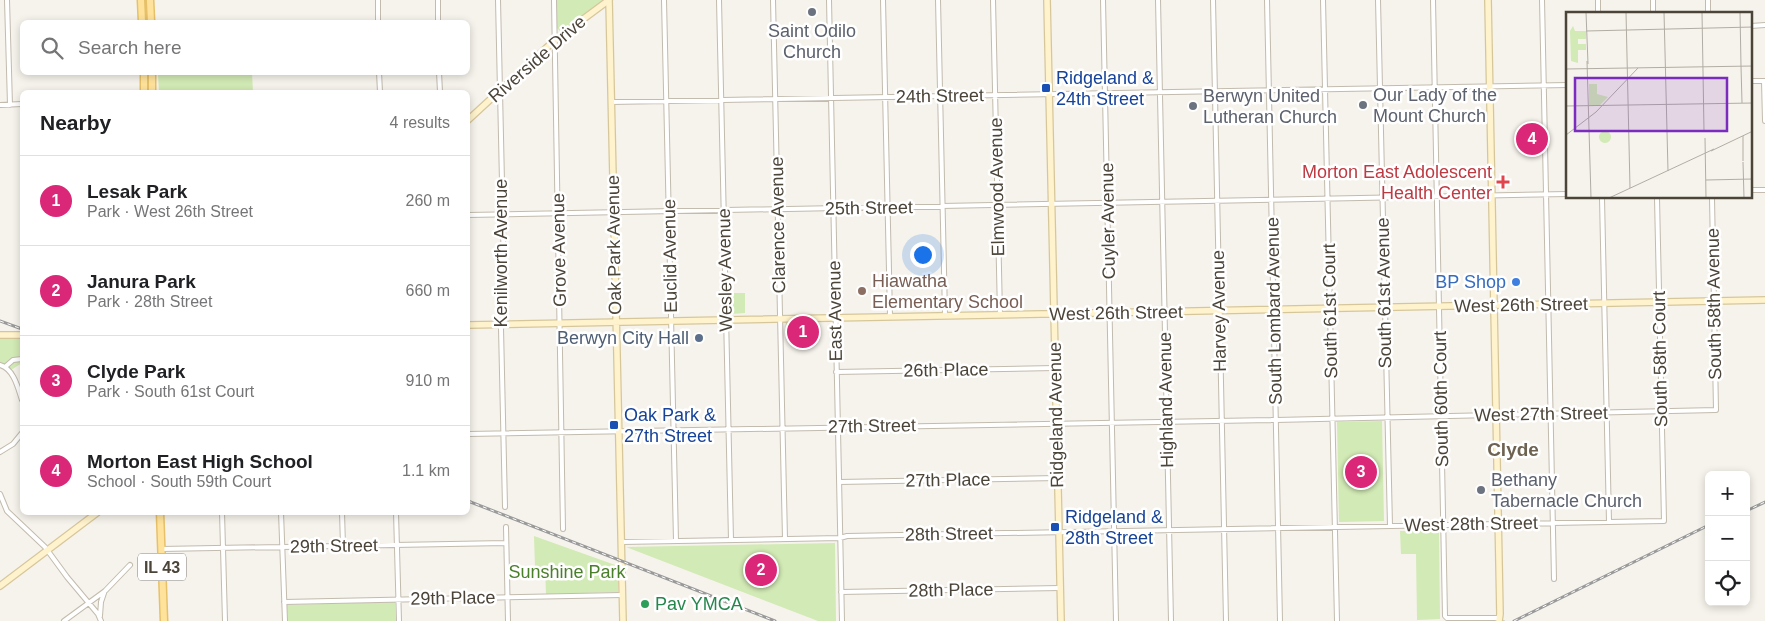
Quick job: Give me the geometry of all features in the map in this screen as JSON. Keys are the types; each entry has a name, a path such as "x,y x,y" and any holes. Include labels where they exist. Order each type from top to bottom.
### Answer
{"main road":[{"path":"141,0 142,20"},
{"path":"150,0 150,20"},
{"path":"144,75 144,90"},
{"path":"152,75 152,90"},
{"name":"IL 43","path":"160,515 164,621"}],"street":[{"path":"7,0 10,104"},
{"path":"378,0 378,20"},
{"path":"438,0 438,20"},
{"name":"Kenilworth Avenue","path":"498,0 505,319 501,328 505,506"},
{"name":"Grove Avenue","path":"554,0 563,529"},
{"name":"Riverside Drive","path":"470,118 555,40 609,0"},
{"name":"Oak Park Avenue","path":"609,0 620,569 622,576 623,621"},
{"name":"Euclid Avenue","path":"664,0 676,541"},
{"name":"Wesley Avenue","path":"719,0 730,540"},
{"name":"Clarence Avenue","path":"773,0 785,539"},
{"name":"East Avenue","path":"829,0 842,621"},
{"path":"883,0 890,316"},
{"path":"938,0 944,315"},
{"name":"Elmwood Avenue","path":"993,0 1000,314"},
{"name":"Ridgeland Avenue","path":"1047,0 1061,621"},
{"name":"Cuyler Avenue","path":"1103,0 1116,621"},
{"name":"Highland Avenue","path":"1158,0 1171,621"},
{"name":"Harvey Avenue","path":"1213,0 1226,621"},
{"name":"South Lombard Avenue","path":"1267,0 1280,621"},
{"name":"South 61st Court","path":"1323,0 1337,621"},
{"name":"South 61st Avenue","path":"1378,0 1390,526"},
{"name":"South 60th Court","path":"1433,0 1446,618 1500,618"},
{"path":"1488,0 1500,618"},
{"path":"1542,0 1554,579"},
{"path":"1752,26 1765,26"},
{"path":"379,75 380,90"},
{"path":"440,75 440,90"},
{"path":"1752,81 1765,81 1765,121"},
{"name":"24th Street","path":"611,102 1566,85"},
{"path":"0,105 20,104"},
{"path":"1752,190 1765,190"},
{"name":"25th Street","path":"470,215 1566,194"},
{"path":"1602,199 1609,522"},
{"name":"South 58th Court","path":"1657,199 1664,521"},
{"name":"South 58th Avenue","path":"1712,199 1716,410"},
{"name":"West 26th Street","path":"470,324 1765,300"},
{"path":"0,335 20,335"},
{"path":"6,367 13,360 20,359"},
{"path":"0,365 6,367 13,377 20,395"},
{"name":"26th Place","path":"836,372 1055,368"},
{"name":"West 27th Street","path":"1276,420 1716,410"},
{"name":"27th Street","path":"470,434 1276,420"},
{"path":"0,452 14,444 20,436"},
{"name":"27th Place","path":"839,482 1058,478"},
{"path":"0,494 7,511"},
{"path":"0,508 7,511 37,538 101,620"},
{"path":"0,586 94,515"},
{"path":"222,515 225,621"},
{"path":"282,515 284,621"},
{"path":"342,515 342,546"},
{"path":"396,515 399,621"},
{"name":"West 28th Street","path":"1278,528 1664,521"},
{"path":"506,527 508,621"},
{"name":"28th Street","path":"621,546 676,541 840,538 847,536 1278,528"},
{"name":"29th Street","path":"161,549 506,543"},
{"path":"64,621 105,591 130,565"},
{"name":"28th Place","path":"841,592 1060,588"},
{"path":"101,620 101,602 105,591"},
{"name":"29th Place","path":"284,602 622,595"}],"green space":[{"path":"556,0 604,0 560,31 557,28"},
{"path":"158,75 252,75 253,90 159,90"},
{"path":"731,293 745,293 745,313 731,314"},
{"path":"786,323 819,323 820,340 786,340"},
{"path":"0,339 20,339 20,364 11,370 6,365 0,363"},
{"path":"1382,421 1384,521 1339,522 1337,422"},
{"path":"1400,531 1439,531 1440,619 1417,620 1416,554 1401,554"},
{"name":"Sunshine Park","path":"534,536 618,566 618,592 546,594 545,568 535,568"},
{"path":"835,543 836,621 818,621 626,547"},
{"path":"395,602 396,621 288,621 287,605"}],"railway":[{"path":"0,321 20,328"},
{"path":"470,502 775,621"},
{"path":"1750,509 1765,502"},
{"path":"1514,621 1705,527"}],"place":[{"name":"Saint Odilo Church","path":"812,12"},
{"name":"Ridgeland & 24th Street","path":"1046,88"},
{"name":"Our Lady of the Mount Church","path":"1363,105"},
{"name":"Berwyn United Lutheran Church","path":"1193,106"},
{"name":"Morton East High School","path":"1532,139"},
{"name":"Morton East Adolescent Health Center","path":"1503,182"},
{"name":"BP Shop","path":"1516,282"},
{"name":"Hiawatha Elementary School","path":"862,291"},
{"name":"Lesak Park","path":"803,332"},
{"name":"Berwyn City Hall","path":"699,338"},
{"name":"Oak Park & 27th Street","path":"614,425"},
{"name":"Clyde Park","path":"1361,472"},
{"name":"Bethany Tabernacle Church","path":"1481,490"},
{"name":"Ridgeland & 28th Street","path":"1055,527"},
{"name":"Janura Park","path":"761,570"},
{"name":"Pav YMCA","path":"645,604"}],"district":[{"name":"Clyde","path":"1513,449"}]}
